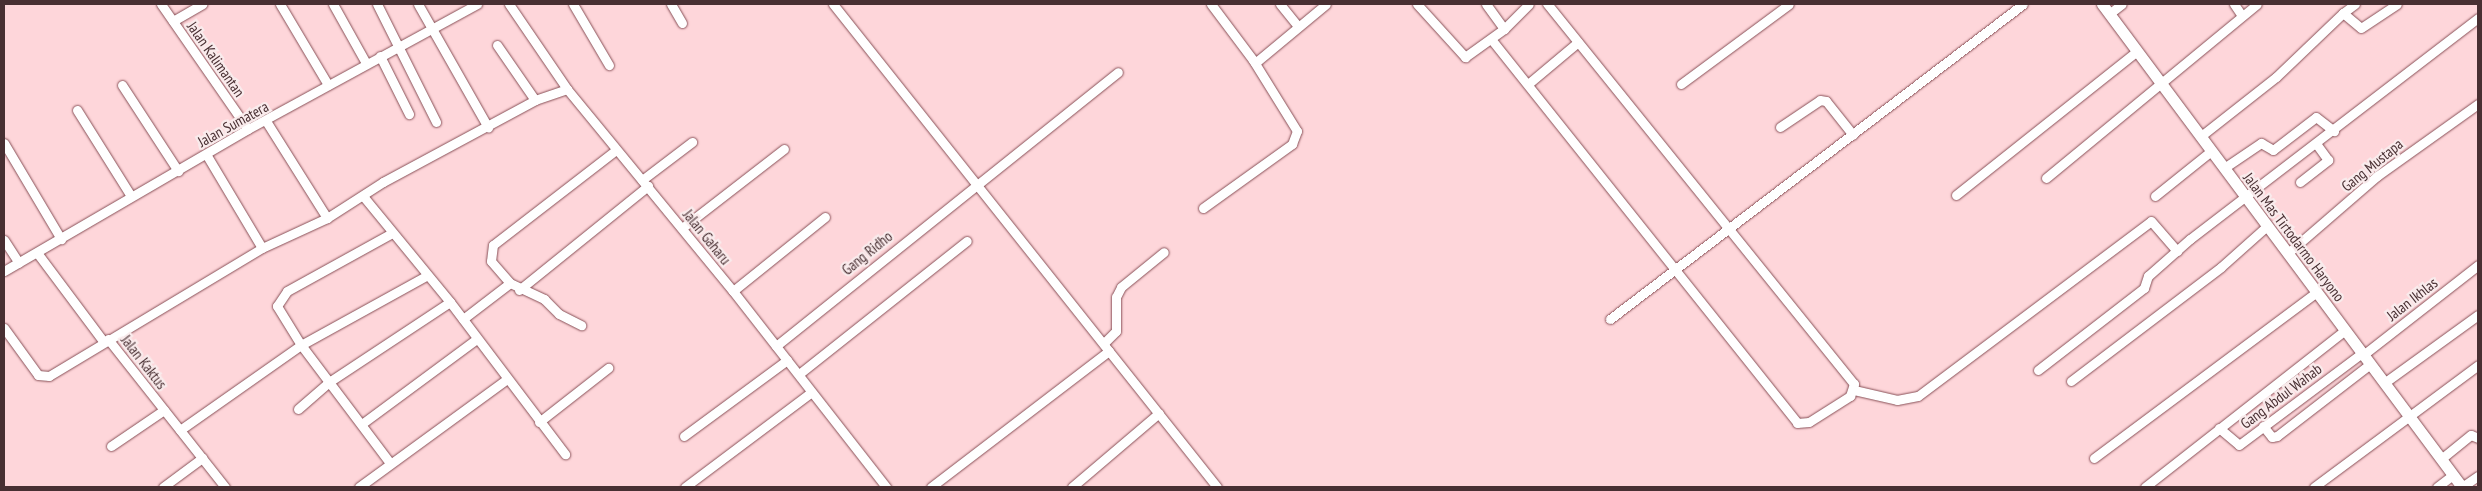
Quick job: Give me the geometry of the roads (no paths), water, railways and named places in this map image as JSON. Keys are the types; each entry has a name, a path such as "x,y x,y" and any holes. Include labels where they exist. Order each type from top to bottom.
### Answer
{"street":[{"name":"Jalan Kalimantan","path":"161,4 248,129"},
{"path":"173,22 203,4"},
{"path":"280,4 328,85"},
{"path":"333,4 366,64"},
{"path":"376,4 436,122"},
{"path":"418,4 488,126"},
{"name":"Jalan Sumatera","path":"4,271 38,254 131,196 178,171 248,129 266,121 398,46 477,4"},
{"name":"Jalan Gaharu","path":"509,4 567,89 733,291 798,374 810,393 886,487"},
{"path":"572,4 609,65"},
{"path":"671,4 682,23"},
{"path":"833,4 1218,487"},
{"path":"1204,208 1296,138 1297,131 1255,64 1211,4"},
{"path":"1280,4 1297,25"},
{"path":"1255,64 1297,25 1326,4"},
{"path":"1417,4 1465,57 1504,29 1529,4"},
{"path":"1486,4 1504,29"},
{"path":"1547,4 1854,384 1854,390"},
{"path":"1682,84 1789,4"},
{"path":"1610,319 1674,268 1730,230 2023,4"},
{"name":"Jalan Mas Tirtodarmo Haryono","path":"2102,4 2462,487"},
{"path":"2109,14 2122,4"},
{"path":"2234,4 2242,16"},
{"path":"2046,178 2257,4"},
{"path":"2200,136 2276,77 2343,13 2355,4"},
{"path":"2343,13 2360,28 2397,4"},
{"path":"2038,370 2144,288 2148,276 2177,251 2317,145 2478,18"},
{"path":"1491,39 1797,423 1809,422 1854,390 1898,400 1918,396 2151,221 2177,251"},
{"path":"1528,84 1578,42"},
{"path":"497,45 535,100"},
{"path":"1956,195 2137,51"},
{"path":"380,56 409,114"},
{"name":"Gang Ridho","path":"776,346 1118,72"},
{"path":"122,85 178,171"},
{"path":"38,254 105,340 262,248 327,218 535,100 567,89"},
{"path":"1780,127 1820,100 1826,101 1852,135"},
{"name":"Gang Mustapa","path":"2288,254 2377,176 2478,104"},
{"path":"77,110 131,196"},
{"path":"2224,168 2261,143 2273,150 2316,117 2334,131"},
{"path":"266,121 327,218"},
{"path":"519,290 692,142"},
{"path":"4,143 61,239"},
{"path":"2300,182 2328,160 2317,145"},
{"path":"682,228 784,149"},
{"path":"581,325 560,314 544,298 519,290 510,283 491,261 493,245 616,150"},
{"path":"2155,196 2211,151"},
{"path":"206,154 262,248"},
{"path":"363,196 426,276 450,302 463,319 475,340 565,454"},
{"path":"733,291 825,217"},
{"path":"2071,381 2221,267 2267,226"},
{"path":"390,463 362,423 301,345 278,309 280,298 392,233"},
{"path":"4,240 19,263"},
{"path":"798,374 967,241"},
{"path":"931,487 1106,347 1116,331 1116,297 1121,287 1164,252"},
{"name":"Jalan Ikhlas","path":"2365,357 2478,265"},
{"path":"180,430 301,345 426,276"},
{"path":"463,319 510,283"},
{"path":"2094,458 2317,292"},
{"path":"298,409 329,382 450,302"},
{"path":"2384,383 2478,315"},
{"name":"Jalan Kaktus","path":"4,328 43,376 49,376 105,340 225,487"},
{"path":"2145,487 2345,330"},
{"path":"362,423 475,340"},
{"path":"2263,426 2272,437 2277,436 2365,357"},
{"name":"Gang Abdul Wahab","path":"2219,428 2240,444 2263,426 2365,357"},
{"path":"684,436 787,360"},
{"path":"2314,487 2408,415 2478,365"},
{"path":"539,422 608,368"},
{"path":"358,487 507,379"},
{"path":"685,487 810,393"},
{"path":"111,446 164,410"},
{"path":"1072,487 1159,413"},
{"path":"2441,459 2471,435 2478,438"},
{"path":"163,487 202,458"},
{"path":"2437,487 2453,476"},
{"path":"2462,487 2478,476"}]}
